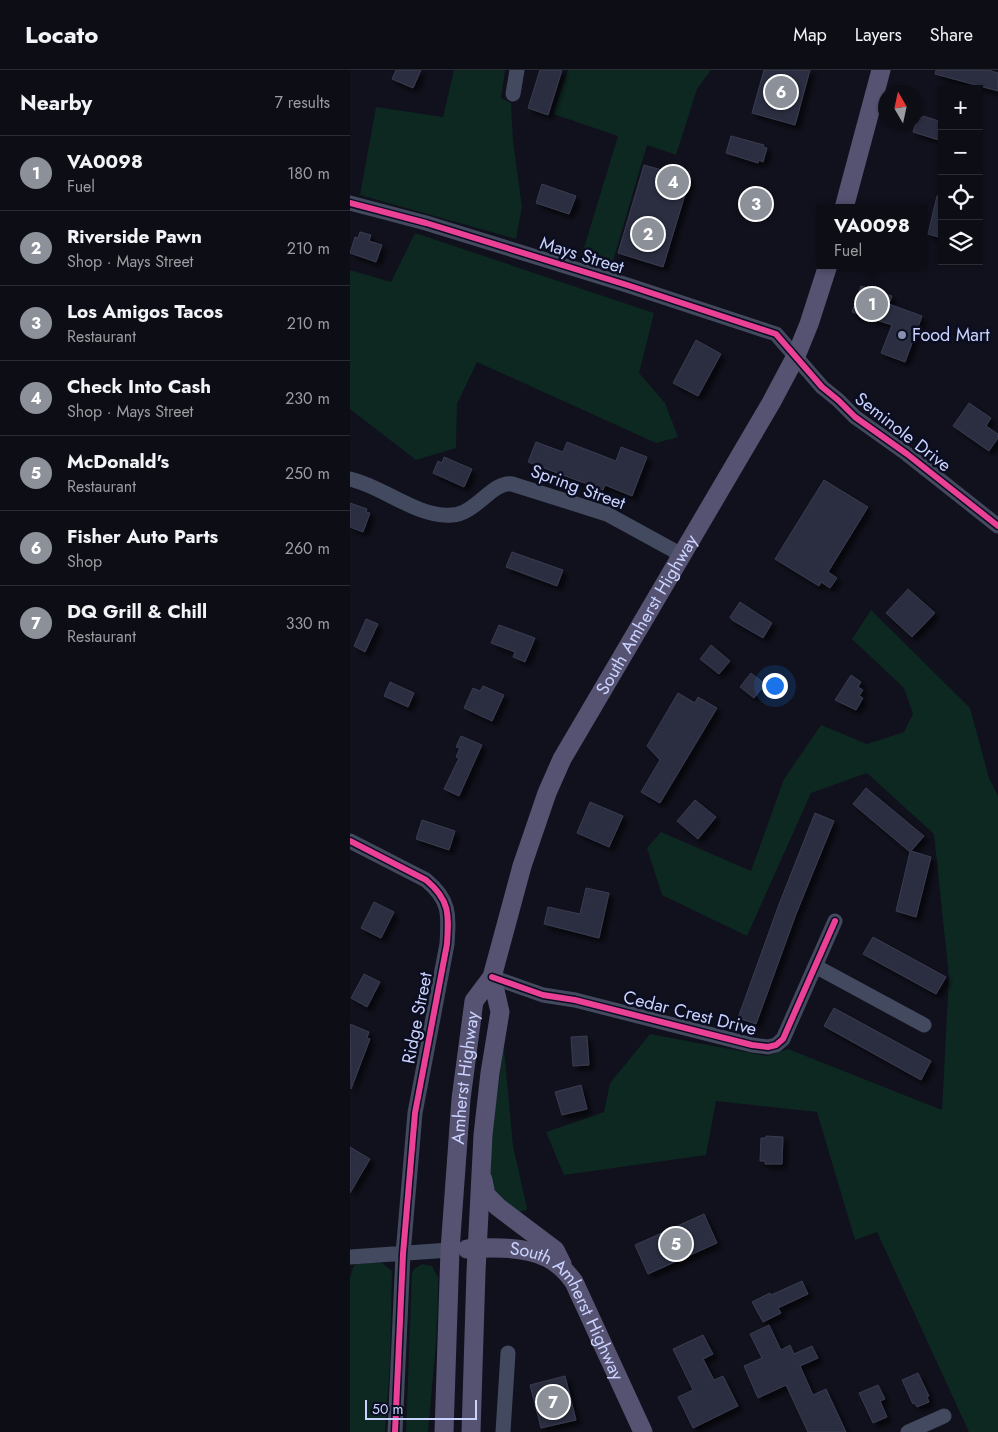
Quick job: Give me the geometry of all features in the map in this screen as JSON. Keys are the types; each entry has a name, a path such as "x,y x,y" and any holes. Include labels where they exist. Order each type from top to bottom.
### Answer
{"main road":[{"path":"845,204 881,70"},
{"name":"South Amherst Highway","path":"492,977 522,866 547,792 562,759 771,403 796,356 809,324 827,269"},
{"name":"Amherst Highway","path":"471,1432 481,1172 490,1073 500,1012 492,977"},
{"name":"Amherst Highway","path":"444,1432 450,1250 461,1099 474,1001 492,977"},
{"path":"481,1172 486,1195 498,1207 555,1250 565,1270"},
{"name":"South Amherst Highway","path":"450,1250 478,1248 511,1249 545,1257 565,1270 574,1282 643,1432"}],"street":[{"path":"513,94 516,70"},
{"name":"Mays Street","path":"350,203 627,284 776,334 796,356"},
{"name":"Seminole Drive","path":"796,356 822,387 855,417 907,454 998,526"},
{"name":"Spring Street","path":"350,479 412,506 441,516 455,515 468,511 500,486 512,484 607,514 682,555"},
{"name":"Ridge Street","path":"350,841 426,880 435,888 446,904 448,923 447,944 415,1113 403,1254 395,1432"},
{"name":"Cedar Crest Drive","path":"492,977 544,995 575,1000 673,1026 768,1048 783,1040 834,921"},
{"path":"815,966 924,1025"},
{"path":"350,1256 450,1250"},
{"path":"503,1432 508,1353"},
{"path":"908,1432 944,1416"}],"green space":[{"path":"454,70 505,70 501,98 511,103 513,141 522,207 516,239 360,195 376,107 443,117"},
{"path":"568,70 711,70 697,89 676,155 647,145 611,268 581,258 618,136 553,114"},
{"path":"415,233 654,313 639,373 665,403 678,437 656,443 477,362 457,404 456,448 416,460 359,416 350,409 350,270 391,282"},
{"path":"871,610 970,708 989,778 998,796 998,1432 969,1432 877,1232 855,1240 817,1112 716,1101 706,1155 564,1175 546,1132 604,1112 610,1083 650,1034 767,1056 788,1049 942,1110 949,977 934,834 867,773 811,793 747,936 662,895 647,848 661,832 751,871 784,779 821,725 867,744 904,732 913,714 904,688 852,639"},
{"path":"504,1049 513,1146 527,1208 519,1212 498,1202 489,1172 492,1133"},
{"path":"382,1263 392,1271 390,1363 385,1432 350,1432 350,1277 354,1265"},
{"path":"422,1264 432,1266 438,1277 436,1343 428,1432 406,1432 412,1273 414,1269"}],"building":[{"path":"396,70 421,70 413,88 392,79"},
{"path":"540,70 562,70 548,115 528,108"},
{"path":"764,70 810,70 795,125 752,113"},
{"path":"936,70 988,70 998,73 998,91 983,87 983,85 976,85 935,74"},
{"path":"923,116 938,121 938,140 913,132 914,130 923,130"},
{"path":"731,136 764,145 763,147 767,148 763,162 759,160 758,163 726,153"},
{"path":"644,165 690,178 663,267 618,253"},
{"path":"542,184 576,196 569,214 536,203"},
{"path":"937,196 938,196 938,237 928,234"},
{"path":"360,232 371,235 369,241 382,245 376,262 350,253 355,237 358,238"},
{"path":"861,286 892,296 889,304 922,316 905,362 881,353 892,325 852,312"},
{"path":"696,340 721,354 698,396 673,383"},
{"path":"969,403 991,418 986,426 998,434 998,438 989,451 953,426"},
{"path":"536,442 563,452 567,442 616,461 621,447 647,457 632,496 605,485 603,490 528,462"},
{"path":"444,457 472,469 464,487 433,473 438,461 442,463"},
{"path":"824,480 868,507 828,572 837,578 830,588 821,582 819,586 775,559"},
{"path":"350,503 367,509 366,512 370,513 363,532 350,527"},
{"path":"512,552 563,570 557,586 506,567"},
{"path":"908,589 935,613 912,637 886,613"},
{"path":"740,602 772,623 763,638 730,617"},
{"path":"366,619 378,624 365,652 354,646"},
{"path":"499,625 535,638 525,662 513,657 515,652 491,643"},
{"path":"711,645 730,661 719,674 700,659"},
{"path":"751,673 765,684 754,698 740,687"},
{"path":"851,675 861,682 858,687 863,690 859,696 863,698 856,710 835,700"},
{"path":"390,682 414,693 408,707 384,696"},
{"path":"483,686 504,695 492,721 464,708 473,688 480,691"},
{"path":"678,693 695,703 698,697 717,708 660,803 641,792 660,760 647,746"},
{"path":"461,736 482,745 459,796 444,789 459,758 456,757 460,748 456,747"},
{"path":"866,788 924,836 911,851 931,857 916,917 896,911 910,852 853,804"},
{"path":"695,800 716,817 698,839 677,821"},
{"path":"590,802 623,816 609,847 577,833"},
{"path":"815,813 834,821 796,914 756,1024 738,1018 778,907"},
{"path":"422,820 455,831 449,850 416,839"},
{"path":"586,888 609,893 599,938 544,924 548,907 580,914"},
{"path":"374,902 394,912 381,938 361,928"},
{"path":"873,937 946,977 936,994 863,954"},
{"path":"364,974 380,982 367,1007 351,998"},
{"path":"834,1008 931,1061 921,1080 824,1026"},
{"path":"350,1024 369,1032 367,1038 370,1039 351,1089"},
{"path":"587,1036 589,1065 573,1066 571,1037"},
{"path":"581,1085 587,1109 562,1115 555,1092"},
{"path":"766,1136 783,1137 782,1164 765,1164 765,1161 760,1161 761,1138 766,1138"},
{"path":"350,1147 370,1159 350,1193"},
{"path":"704,1214 717,1243 648,1274 635,1245"},
{"path":"802,1281 808,1294 778,1308 781,1313 763,1322 752,1302"},
{"path":"769,1325 781,1350 790,1345 794,1354 812,1346 818,1358 800,1366 813,1395 826,1389 846,1432 808,1432 786,1385 758,1398 744,1366 762,1358 750,1334"},
{"path":"703,1335 713,1354 703,1359 714,1380 723,1376 738,1406 693,1428 678,1397 693,1390 673,1349"},
{"path":"918,1373 929,1396 927,1397 929,1402 917,1407 915,1403 913,1404 902,1380"},
{"path":"565,1376 576,1420 541,1428 530,1385"},
{"path":"878,1385 885,1399 880,1401 887,1417 873,1423 859,1393"}],"cycle path":[{"path":"350,203 426,223 627,285 776,334 822,387 855,417 907,454 998,526"},
{"path":"350,841 426,880 440,894 448,916 447,944 415,1113 403,1254 395,1432"},
{"path":"492,977 543,995 575,1000 752,1045 768,1047 776,1045 783,1039 835,921"}],"place":[{"name":"Fisher Auto Parts","path":"781,92"},
{"name":"Check Into Cash","path":"673,182"},
{"name":"Los Amigos Tacos","path":"756,204"},
{"name":"Riverside Pawn","path":"648,234"},
{"name":"VA0098","path":"872,304"},
{"name":"Food Mart","path":"902,335"},
{"name":"McDonald's","path":"676,1244"},
{"name":"DQ Grill & Chill","path":"553,1402"}]}
